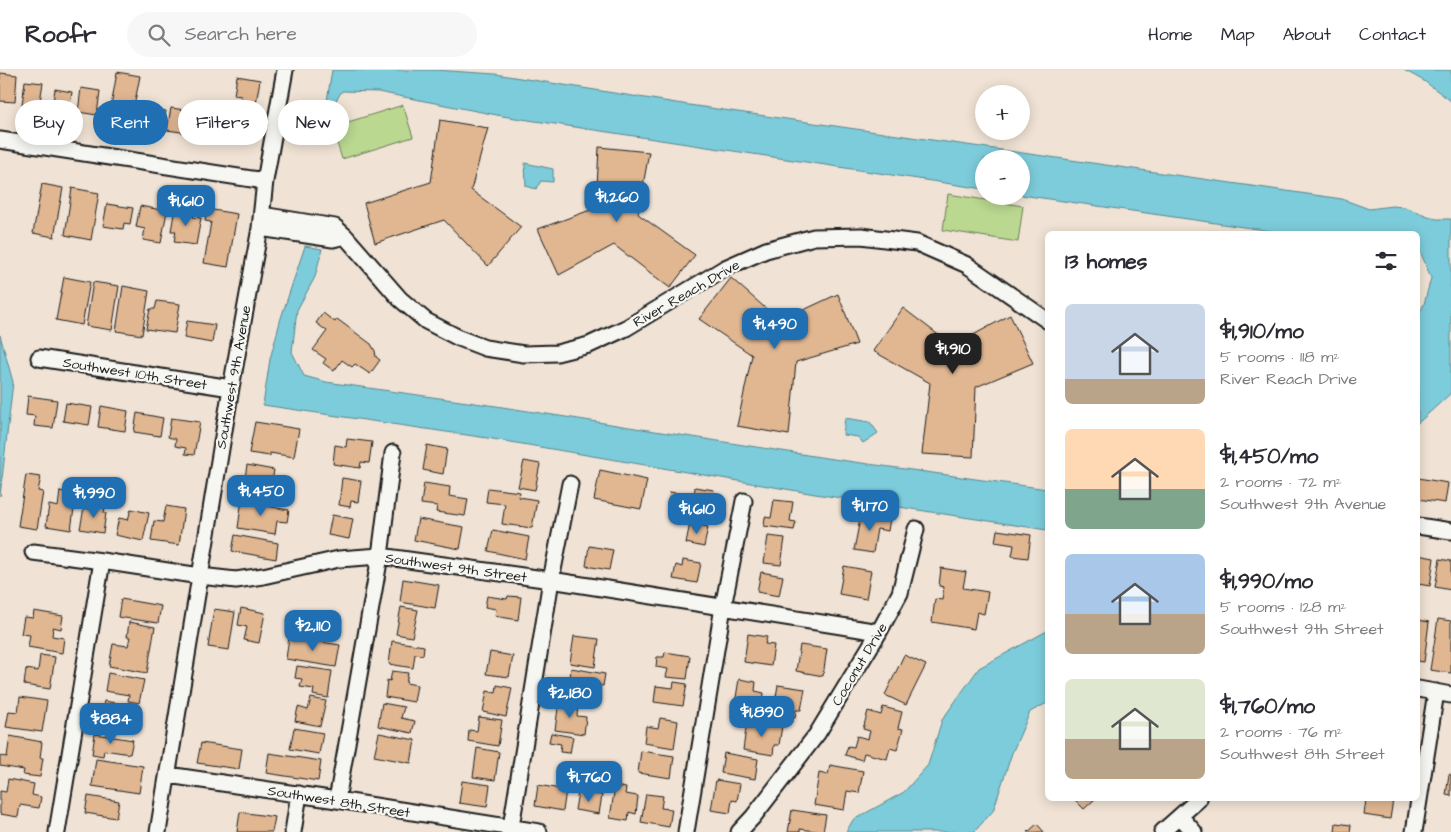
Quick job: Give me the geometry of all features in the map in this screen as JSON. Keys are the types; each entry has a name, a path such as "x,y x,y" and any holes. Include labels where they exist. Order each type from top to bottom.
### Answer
{"street":[{"name":"Southwest 9th Avenue","path":"158,832 285,70"},
{"path":"0,140 265,181"},
{"name":"River Reach Drive","path":"261,221 333,239 345,236 400,299 426,320 459,338 485,348 524,354 557,353 589,345 626,328 725,268 766,250 814,237 861,236 918,243 967,265 1045,319"},
{"name":"Southwest 10th Street","path":"39,358 231,388"},
{"path":"337,800 380,556 393,453"},
{"path":"511,827 551,580 570,484"},
{"path":"686,832 723,607 744,500"},
{"path":"1420,526 1451,531"},
{"name":"Coconut Drive","path":"738,832 753,817 817,734 879,632 900,593 916,529"},
{"name":"Southwest 9th Street","path":"33,552 236,580 339,559 380,556 551,580 879,632"},
{"path":"57,832 102,561"},
{"path":"1420,689 1451,695"},
{"path":"1420,794 1436,692"},
{"name":"Southwest 8th Street","path":"168,775 539,832"},
{"path":"293,832 299,794"},
{"path":"1162,832 1197,801"},
{"path":"1414,832 1419,801"},
{"path":"1180,816 1194,832"}],"green space":[{"path":"403,105 413,137 342,159 338,145 349,145 349,122"},
{"path":"948,194 975,198 975,205 1023,206 1018,242 943,230"}],"water":[{"path":"332,70 435,70 495,74 689,105 1002,150 975,150 975,188 502,116 378,92 342,91 336,100 327,100"},
{"path":"1404,70 1451,70 1451,101 1424,81"},
{"path":"1030,154 1342,199 1369,209 1392,206 1404,207 1436,219 1451,219 1451,393 1420,421 1420,312 1431,278 1420,251 1420,231 1271,231 1030,196"},
{"path":"525,163 553,169 553,182 541,181 536,189 526,186"},
{"path":"305,246 322,249 315,277 297,310 292,352 304,376 326,382 496,406 826,458 1045,489 1045,530 815,494 487,438 263,405 270,359 281,318"},
{"path":"0,335 13,382 0,496"},
{"path":"845,418 870,422 878,433 863,443 858,437 843,435"},
{"path":"1045,632 1045,704 1030,712 1012,753 993,811 974,832 846,832 853,820 904,792 928,765 942,720 979,668"}],"building":[{"path":"117,72 140,76 135,100 112,100"},
{"path":"0,73 17,75 15,102 0,101"},
{"path":"237,76 260,80 257,100 241,100 241,96 234,95"},
{"path":"25,81 43,83 40,100 23,100"},
{"path":"81,88 100,91 99,100 93,100 93,114 83,113 83,100 80,100"},
{"path":"55,89 72,92 71,100 53,100"},
{"path":"171,108 178,109 178,132 168,130"},
{"path":"440,120 488,128 471,190 521,227 488,266 444,220 375,243 364,203 431,182"},
{"path":"599,147 649,152 638,214 695,255 670,288 614,245 559,275 538,229 596,208"},
{"path":"42,184 63,188 54,237 33,233"},
{"path":"72,188 99,193 91,240 65,235"},
{"path":"107,204 133,208 130,224 124,223 123,229 103,226"},
{"path":"140,206 167,211 161,243 143,240 145,229 136,227"},
{"path":"175,208 194,211 193,217 201,218 196,245 174,242 176,231 171,231"},
{"path":"207,209 237,214 228,267 204,263 211,222 205,221"},
{"path":"64,277 90,282 82,325 56,320"},
{"path":"731,278 780,321 838,294 857,344 796,362 789,435 737,426 752,355 699,319"},
{"path":"93,282 119,286 112,330 86,326"},
{"path":"123,286 149,291 142,335 116,331"},
{"path":"157,301 180,304 175,333 146,329 150,309 155,309"},
{"path":"903,308 953,346 1010,315 1033,363 976,387 973,457 922,454 930,383 873,351"},
{"path":"323,313 335,322 337,319 371,344 376,357 380,360 370,374 355,364 352,367 342,360 334,371 323,363 326,359 313,350 327,331 316,323"},
{"path":"187,321 215,325 212,343 184,338"},
{"path":"28,396 57,400 53,428 34,426 35,416 26,415"},
{"path":"66,403 92,407 89,425 63,421"},
{"path":"101,406 128,411 125,431 98,427"},
{"path":"137,413 163,418 160,436 134,432"},
{"path":"171,418 200,422 194,455 185,454 186,448 175,446 176,439 168,437"},
{"path":"255,422 299,429 294,457 270,453 270,456 249,453"},
{"path":"347,439 372,442 369,463 361,462 360,468 333,464 335,445 346,447"},
{"path":"427,445 447,449 443,474 423,470"},
{"path":"524,461 540,464 535,490 518,487"},
{"path":"247,465 274,470 270,494 243,490"},
{"path":"600,470 647,480 641,509 594,500"},
{"path":"26,475 41,477 38,491 43,492 37,529 18,526"},
{"path":"342,478 361,481 358,502 351,501 350,507 339,505"},
{"path":"1420,478 1448,483 1445,503 1420,499"},
{"path":"424,483 450,487 449,496 468,499 465,516 436,512 437,506 421,504"},
{"path":"695,487 714,490 709,518 667,511 670,492 694,496"},
{"path":"488,488 520,492 519,497 537,500 532,528 502,524 505,504 486,502"},
{"path":"60,491 76,494 71,530 46,526 49,505 58,507"},
{"path":"242,499 260,502 260,505 289,510 287,522 277,521 275,534 238,528"},
{"path":"98,500 106,502 103,533 80,529 84,508 97,510"},
{"path":"774,500 793,502 790,521 796,522 794,530 764,526 765,517 771,518"},
{"path":"166,506 184,509 179,545 151,541 154,521 163,522"},
{"path":"131,509 149,513 143,541 115,535 119,518 128,520"},
{"path":"861,514 890,518 888,531 877,529 873,553 854,550"},
{"path":"332,515 353,519 349,539 328,535"},
{"path":"418,519 464,527 460,549 414,540"},
{"path":"690,523 708,527 704,547 686,543"},
{"path":"493,530 529,537 525,559 488,551"},
{"path":"997,530 1031,535 1028,558 1012,556 1014,545 995,542"},
{"path":"235,535 278,543 276,559 232,551"},
{"path":"768,536 785,538 781,565 764,563"},
{"path":"589,546 613,550 609,570 586,566"},
{"path":"1420,555 1434,558 1430,586 1420,584"},
{"path":"1440,559 1451,561 1451,590 1435,587"},
{"path":"683,560 701,563 697,583 673,579 676,565 682,567"},
{"path":"844,566 871,571 866,599 839,594"},
{"path":"941,568 966,572 963,588 988,592 984,614 977,612 974,629 932,622 935,599 942,600 944,587 939,586"},
{"path":"761,572 783,576 779,596 757,592"},
{"path":"403,579 439,585 435,608 400,602"},
{"path":"487,596 507,599 508,596 521,597 518,620 495,616 496,609 485,607"},
{"path":"121,599 161,606 158,623 118,617"},
{"path":"401,607 418,610 412,637 396,634"},
{"path":"241,608 265,613 259,643 244,640 247,627 238,625"},
{"path":"214,609 235,612 229,650 208,647"},
{"path":"34,611 63,616 61,629 53,627 52,636 64,638 62,653 28,647 30,635 21,634 24,617 33,618"},
{"path":"1438,619 1451,621 1451,673 1430,670"},
{"path":"1420,620 1429,622 1424,662 1420,661"},
{"path":"129,622 155,627 147,673 109,666 113,644 128,646 130,637 127,637"},
{"path":"748,634 767,637 765,644 774,645 771,666 744,662"},
{"path":"574,636 599,639 595,667 570,663"},
{"path":"289,637 340,645 336,667 286,659"},
{"path":"392,641 424,646 423,655 415,654 413,668 389,664"},
{"path":"800,645 827,649 823,676 796,671"},
{"path":"490,652 513,656 509,677 486,674"},
{"path":"665,652 690,656 687,679 666,677 668,669 656,667 657,657 664,657"},
{"path":"40,655 55,657 50,689 24,685 26,669 38,671"},
{"path":"904,655 926,665 906,705 885,695"},
{"path":"297,666 332,671 328,698 313,695 314,689 300,687 302,679 295,678"},
{"path":"571,668 605,674 603,686 592,685 591,696 580,694 579,699 566,697 567,690 561,689 563,678 570,679"},
{"path":"392,671 408,673 406,683 417,685 414,702 385,697 387,680 390,681"},
{"path":"108,673 144,680 139,703 128,701 129,695 105,691"},
{"path":"739,679 756,682 755,691 764,693 761,714 734,710"},
{"path":"674,682 687,684 683,706 654,702 656,686 673,688"},
{"path":"497,685 512,688 506,717 483,712 487,691 496,693"},
{"path":"778,685 805,689 801,710 796,710 795,718 773,714"},
{"path":"20,697 47,701 42,732 6,727 9,711 18,712"},
{"path":"311,698 326,701 320,726 295,721 298,707 308,710"},
{"path":"104,701 139,707 134,731 99,725"},
{"path":"559,701 578,704 577,716 586,717 584,734 555,730"},
{"path":"382,703 404,707 401,718 415,721 412,733 378,726"},
{"path":"883,707 902,712 898,728 903,729 897,750 890,748 887,759 864,753 862,760 845,755 848,746 854,747 857,736 868,739 870,731 863,729 868,711 881,715"},
{"path":"479,717 502,720 498,746 468,741 469,730 477,731"},
{"path":"660,718 678,721 674,748 644,743 646,726 658,728"},
{"path":"747,721 782,726 779,745 774,745 773,755 743,750"},
{"path":"294,728 323,733 319,754 290,749"},
{"path":"379,733 415,740 411,763 374,756"},
{"path":"551,733 573,737 570,753 560,752 561,744 549,742"},
{"path":"95,734 133,740 130,754 104,750 103,756 92,754"},
{"path":"10,736 42,742 40,758 43,758 40,777 23,775 24,770 0,766 0,756 7,757"},
{"path":"201,743 242,749 239,769 197,763"},
{"path":"477,748 499,752 495,780 473,777"},
{"path":"641,751 674,756 671,778 638,773"},
{"path":"269,753 321,761 318,781 266,773"},
{"path":"724,753 758,759 755,779 721,773"},
{"path":"96,759 143,766 139,793 92,786"},
{"path":"830,765 863,771 859,793 847,791 844,810 814,805 819,773 828,775"},
{"path":"1449,774 1451,775 1451,796 1446,795"},
{"path":"8,779 34,784 32,795 41,797 39,808 20,805 18,817 0,814 0,791 6,792"},
{"path":"716,780 740,784 737,801 732,800 730,813 711,810"},
{"path":"462,781 490,785 487,807 459,803"},
{"path":"538,785 566,790 563,811 535,806"},
{"path":"615,786 626,788 625,794 638,796 636,814 629,812 628,821 610,818"},
{"path":"578,792 602,795 599,814 575,810"},
{"path":"646,794 663,796 661,808 672,809 669,827 641,822"},
{"path":"88,796 119,801 116,818 85,813"},
{"path":"1076,801 1093,801 1084,809"},
{"path":"1366,801 1393,801 1390,819 1364,815"},
{"path":"792,810 826,815 823,832 800,829 800,832 788,832"},
{"path":"240,812 275,817 272,832 237,832"},
{"path":"1336,823 1351,825 1350,832 1335,832"},
{"path":"1037,824 1044,832 1028,832"}]}
